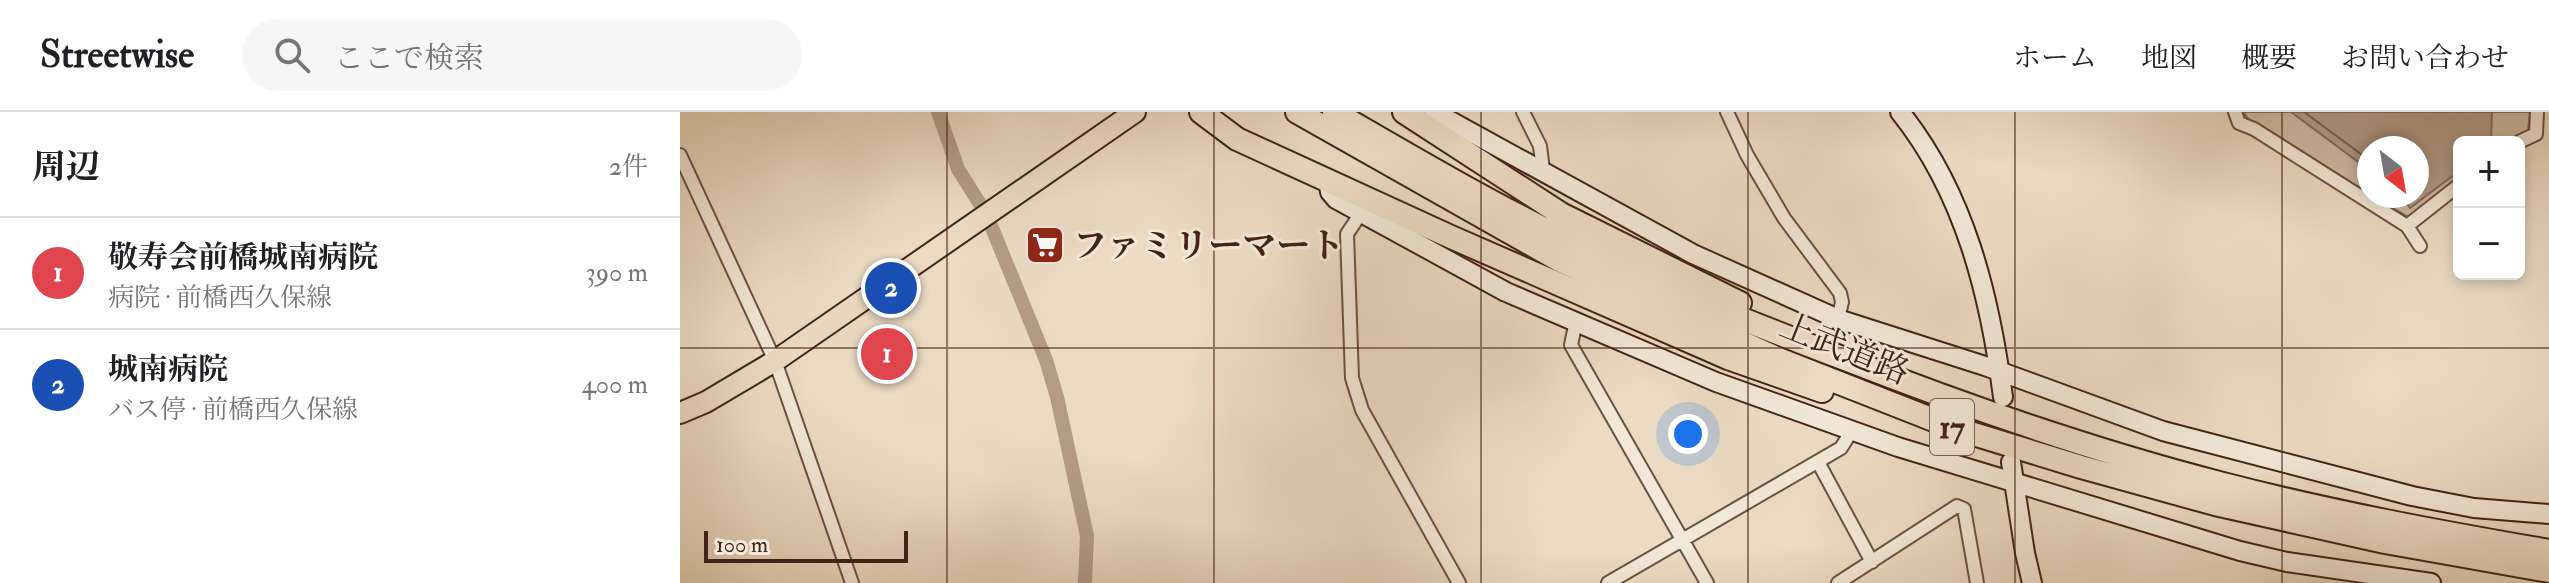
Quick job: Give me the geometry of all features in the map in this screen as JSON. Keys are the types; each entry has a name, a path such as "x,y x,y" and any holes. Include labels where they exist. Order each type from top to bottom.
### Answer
{"highway":[{"path":"1201,112 1237,139 1728,358 1860,404 1954,428"},
{"path":"1220,112 1267,152"},
{"name":"上武道路","path":"1297,112 1559,260 1781,360 1954,428 2215,504 2385,542 2549,571"},
{"name":"上武道路","path":"1334,112 1450,180 1577,246 1742,320 1937,395 2088,446 2222,484 2388,523 2549,551"},
{"path":"1404,112 1561,214 1767,317 1937,395"}],"main road":[{"path":"680,413 706,402 775,361 1135,112"}],"street":[{"path":"1434,112 1693,254 1838,319 2000,371 2163,431 2412,496 2474,508 2549,514"},
{"path":"1523,112 1540,146 1543,170"},
{"path":"1727,112 1747,155 1784,218 1840,293 1842,302 1838,319"},
{"path":"1900,112 1929,156 1963,223 1984,286 2003,397"},
{"path":"2235,112 2239,123 2254,129 2407,226 2420,246"},
{"path":"2525,139 2536,134 2537,112"},
{"path":"680,155 775,361 852,583"},
{"path":"1328,180 1330,192 1336,199 1506,292 1716,382 1851,432 2240,551 2287,562 2431,583"},
{"path":"2407,226 2453,190"},
{"path":"1361,213 1347,234 1352,378 1362,410 1459,583"},
{"path":"1576,321 1571,345 1705,579 1689,583"},
{"path":"1608,583 1841,448 1851,432"},
{"path":"1818,462 1872,562"},
{"path":"2011,462 2032,583"},
{"path":"1838,583 1957,506 1964,509 1977,583"}],"shaded area":[{"path":"2243,112 2530,112 2528,130 2518,136 2453,136 2453,184 2429,203 2429,136 2357,136 2357,187 2250,121"},
{"path":"2393,208 2423,208 2416,214 2407,216"}],"water":[{"path":"2291,112 2492,112 2491,136 2453,136 2453,176 2429,194 2429,136 2357,136 2357,161"}],"waterway":[{"path":"938,112 958,169 980,204"},
{"path":"990,223 1046,360 1057,397 1087,536 1085,583"}],"place":[{"name":"ファミリーマート","path":"1045,245"},
{"name":"城南病院","path":"891,288"},
{"name":"敬寿会前橋城南病院","path":"887,354"}]}
